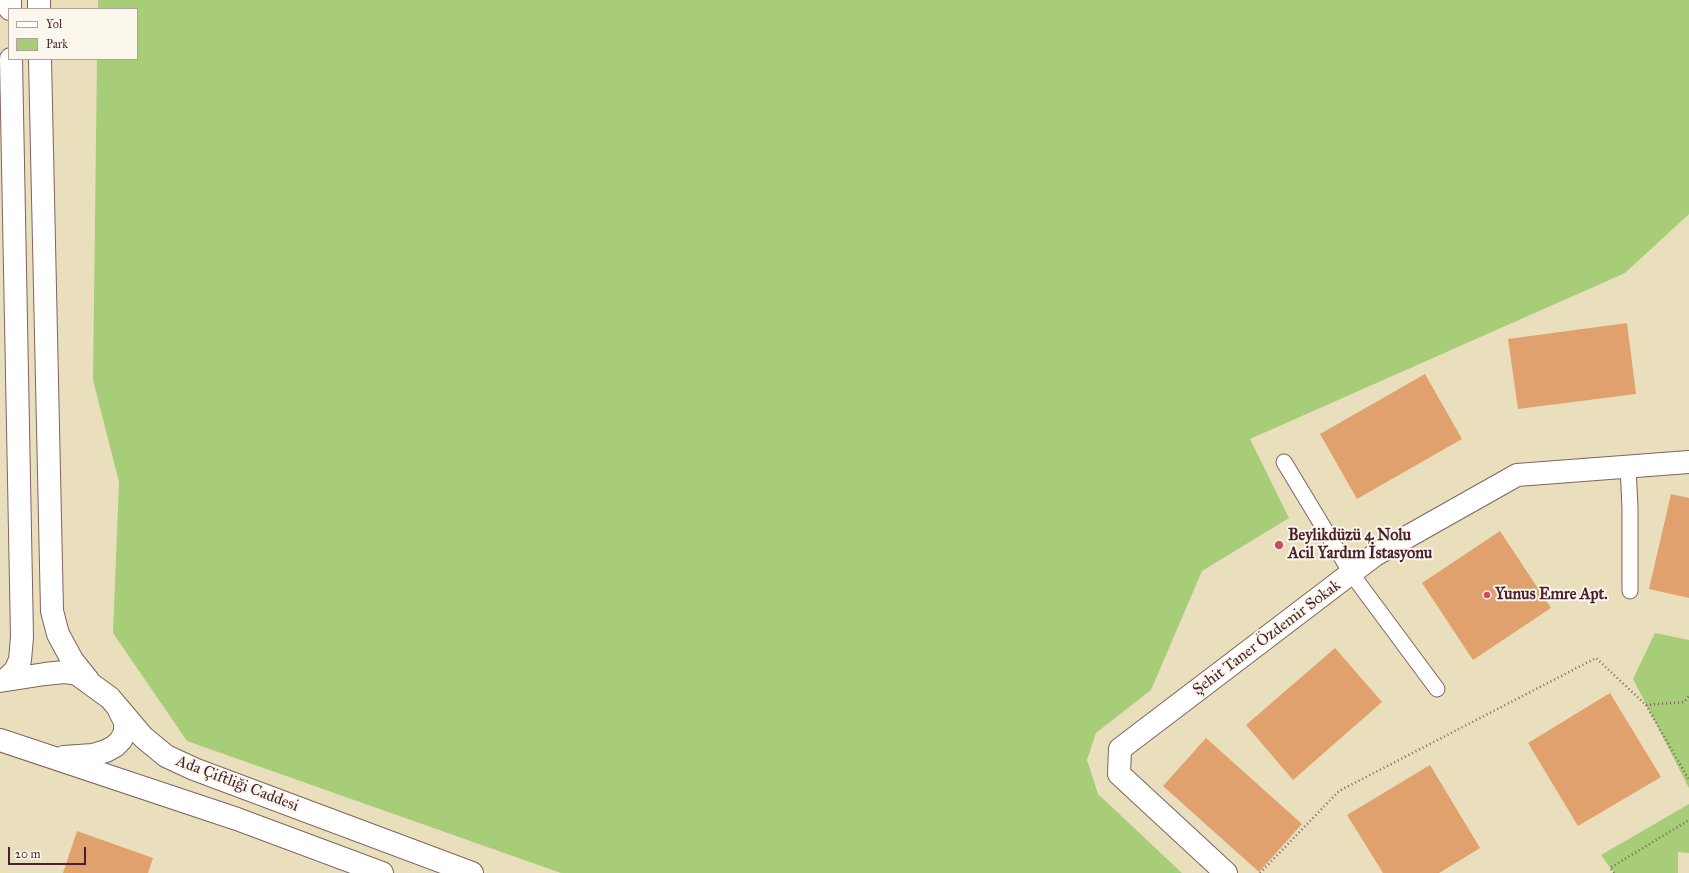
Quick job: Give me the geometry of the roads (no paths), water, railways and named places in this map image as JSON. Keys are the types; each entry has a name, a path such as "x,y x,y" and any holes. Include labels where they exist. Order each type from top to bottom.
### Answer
{"street":[{"path":"3,680 15,671 20,660 22,637 11,60"},
{"path":"40,60 52,610 58,634 72,660 88,680"},
{"name":"Şehit Taner Özdemir Sokak","path":"1226,873 1119,774 1120,749 1375,555 1517,475 1689,462"},
{"name":"Ada Çiftliği Caddesi","path":"3,680 64,672 77,674 88,680 112,700 143,737 166,756 194,769 472,873"},
{"path":"55,758 94,755 106,751 121,740 125,732 125,722 112,700"},
{"name":"Ada Çiftliği Caddesi","path":"0,740 237,819 382,873"}],"lane":[{"path":"1284,462 1351,573 1437,689"},
{"path":"1628,467 1630,508 1630,591"}],"place":[{"name":"Beylikdüzü 4 Nolu Acil Yardım İstasyonu","path":"1279,545"},
{"name":"Yunus Emre Apt.","path":"1487,595"}]}
